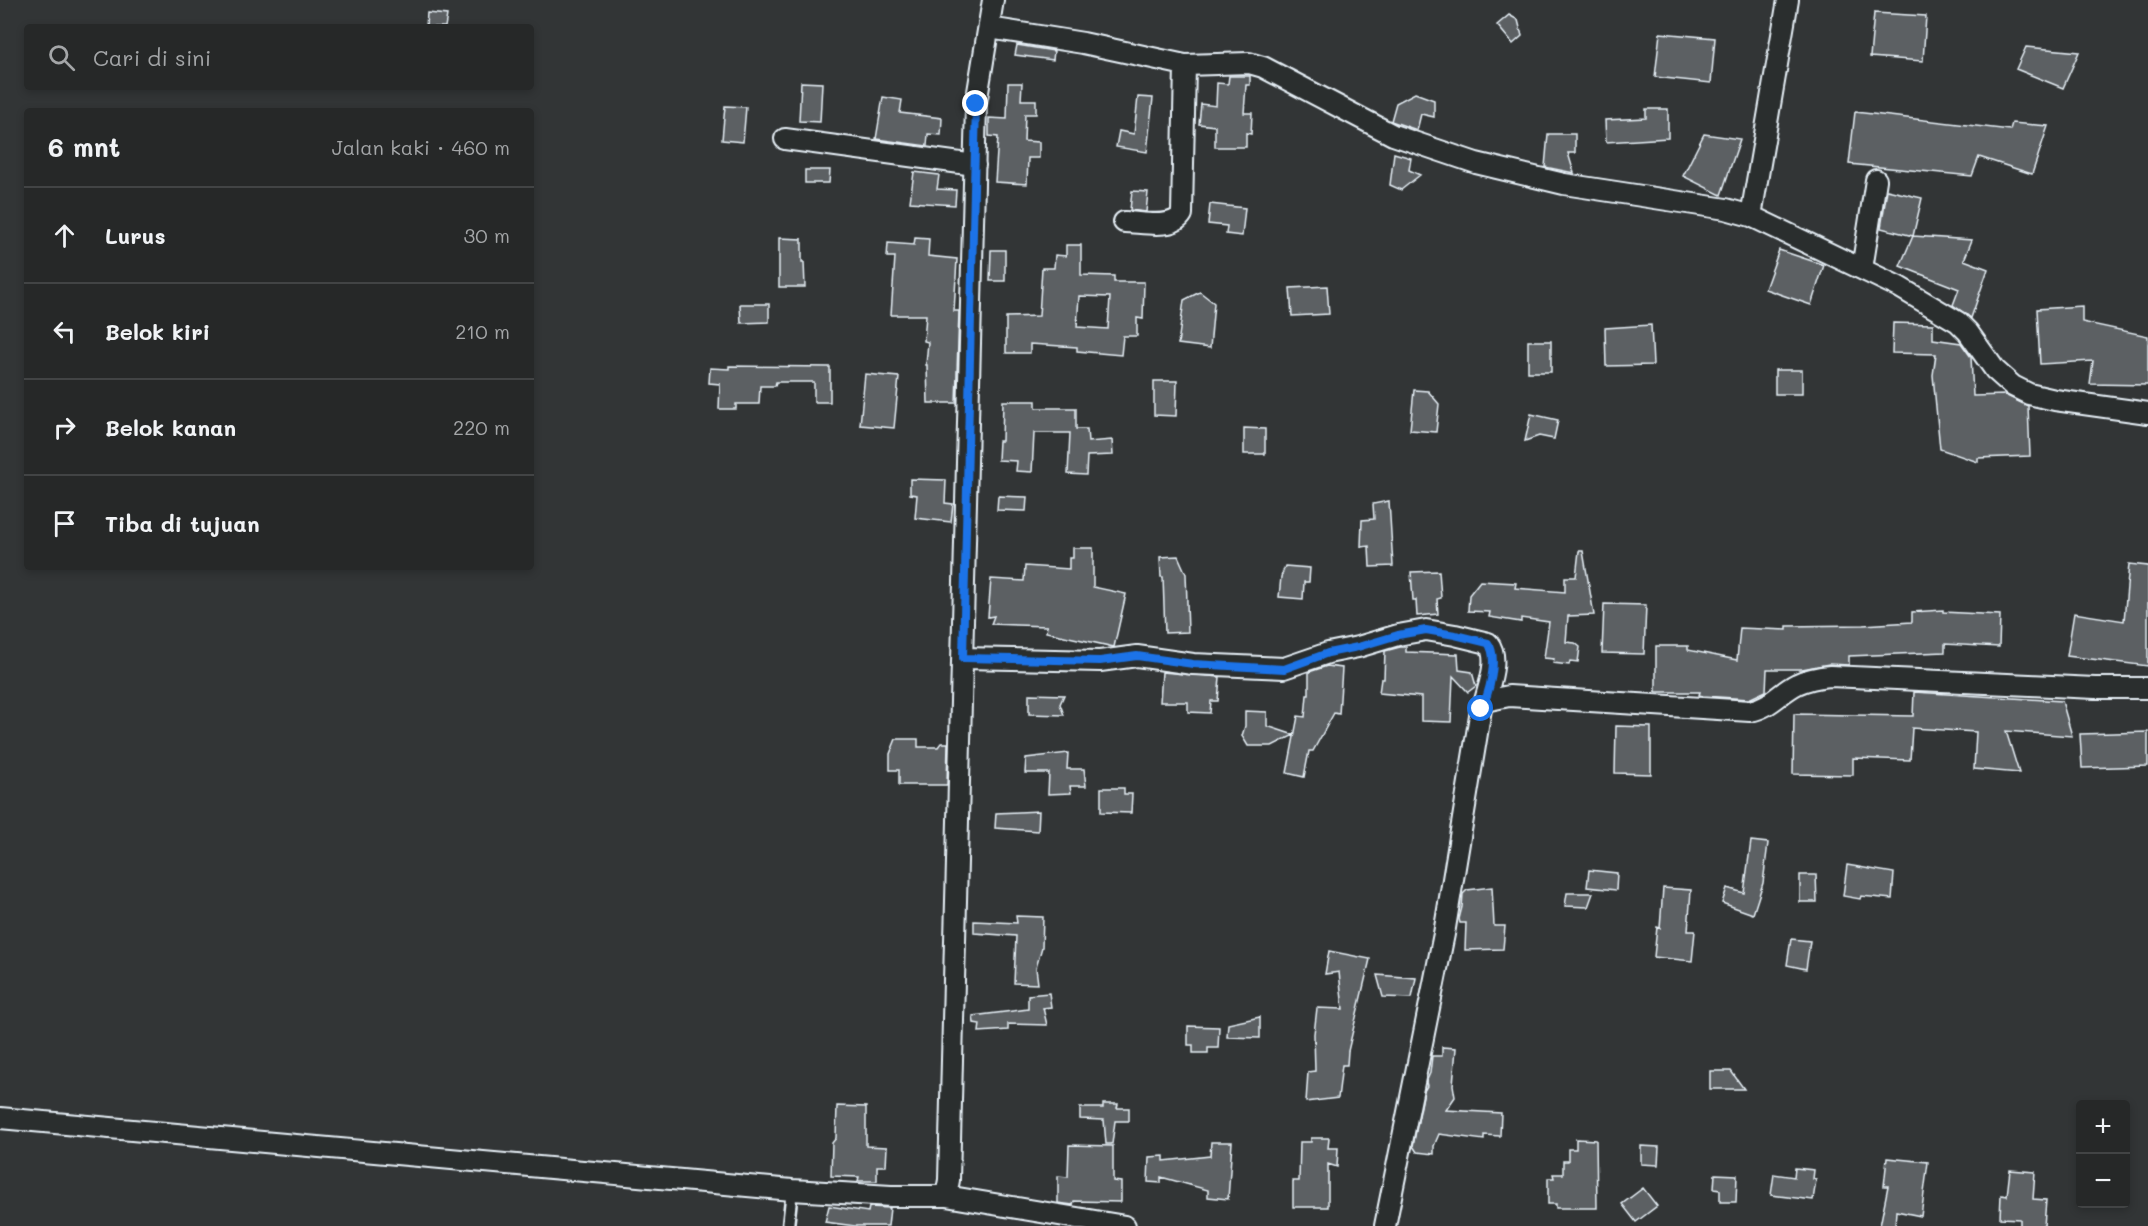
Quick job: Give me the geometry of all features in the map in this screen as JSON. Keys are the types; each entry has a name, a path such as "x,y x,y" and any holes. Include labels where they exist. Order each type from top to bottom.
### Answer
{"street":[{"path":"946,1196 950,1180 976,104 993,0"},
{"path":"1751,216 1788,0"},
{"path":"989,28 1083,43 1185,65 1249,63 1263,67 1393,135 1476,163 1564,184 1726,209 1751,216 1862,269 1958,322 1968,332 1995,370 2013,386 2030,394 2055,400 2148,413"},
{"path":"1124,222 1171,223 1179,220 1182,214 1185,65"},
{"path":"785,139 975,165"},
{"path":"1862,269 1876,180"},
{"path":"963,658 1100,661 1137,656 1193,664 1284,669 1328,653 1426,630 1488,643 1494,652 1494,660 1485,701 1481,709 1444,934 1385,1226"},
{"path":"1485,701 1509,696 1750,711 1771,704 1797,684 1813,678 1830,676 2095,688 2148,687"},
{"path":"0,1118 792,1190 891,1196 946,1196 1125,1226"}],"lane":[{"path":"788,1226 792,1190"}],"building":[{"path":"427,13 447,15 446,24 426,24"},
{"path":"1874,13 1926,16 1923,61 1870,57"},
{"path":"1509,15 1518,20 1522,36 1513,44 1497,25"},
{"path":"1660,33 1715,38 1711,83 1655,77"},
{"path":"1017,45 1054,51 1053,60 1015,55"},
{"path":"2026,47 2079,52 2063,88 2016,69"},
{"path":"1229,76 1250,76 1250,85 1246,85 1244,113 1252,113 1251,134 1246,133 1246,147 1215,147 1215,126 1199,124 1201,104 1216,106 1217,83 1228,84"},
{"path":"801,82 822,83 820,122 799,121"},
{"path":"1008,83 1022,83 1021,100 1036,100 1036,114 1025,114 1024,141 1039,142 1039,158 1028,158 1027,184 995,182 998,137 989,136 989,118 1007,119"},
{"path":"1415,93 1434,100 1434,117 1421,114 1417,130 1391,121 1396,103"},
{"path":"883,97 902,100 900,113 942,118 941,135 928,134 927,146 876,139"},
{"path":"1138,97 1153,98 1147,152 1116,147 1119,131 1134,134"},
{"path":"725,106 746,107 743,142 722,140"},
{"path":"1646,109 1668,109 1668,138 1606,142 1605,120 1646,118"},
{"path":"1855,112 2010,130 2012,123 2048,126 2032,174 1979,157 1972,176 1849,164"},
{"path":"1548,134 1575,134 1575,153 1568,153 1574,173 1545,167"},
{"path":"1704,134 1740,139 1721,195 1683,176"},
{"path":"1394,153 1411,158 1409,170 1420,175 1401,190 1390,185"},
{"path":"805,170 830,170 829,183 805,183"},
{"path":"914,172 939,175 937,189 956,190 955,205 910,202"},
{"path":"1887,190 1922,198 1913,236 1881,228"},
{"path":"1132,191 1148,192 1146,212 1130,210"},
{"path":"1210,204 1245,208 1242,236 1226,234 1227,226 1208,224"},
{"path":"1913,236 1972,240 1964,260 1988,269 1971,318 1953,305 1959,289 1900,266"},
{"path":"779,238 802,239 805,287 779,287"},
{"path":"915,238 929,239 928,256 957,259 954,311 959,311 956,403 928,403 926,365 928,342 924,341 926,315 891,315 895,257 887,257 888,243 914,245"},
{"path":"1066,245 1081,245 1081,275 1114,276 1114,282 1144,282 1143,319 1137,318 1137,336 1123,336 1121,355 1077,351 1077,347 1030,344 1030,353 1006,353 1006,317 1039,316 1042,268 1054,268 1055,255 1066,256","holes":["1079,296 1110,297 1108,329 1077,327"]},
{"path":"991,250 1005,250 1005,281 990,281"},
{"path":"1779,250 1824,265 1811,305 1765,289"},
{"path":"1327,286 1329,314 1292,316 1290,288"},
{"path":"1200,292 1214,303 1210,348 1178,344 1184,300"},
{"path":"740,304 769,304 769,322 741,323"},
{"path":"2082,306 2082,322 2148,336 2148,385 2090,384 2093,361 2040,364 2037,309"},
{"path":"1893,323 1933,324 1933,339 1961,343 1971,357 1973,396 2005,395 2028,406 2030,456 1978,458 1978,462 1940,449 1933,375 1936,354 1892,353"},
{"path":"1651,325 1653,365 1606,366 1605,328"},
{"path":"1528,341 1551,341 1551,372 1528,372"},
{"path":"729,366 830,367 830,402 814,402 814,382 776,382 775,386 760,386 759,404 736,404 736,409 719,409 720,384 709,383 710,368 729,369"},
{"path":"1775,370 1802,370 1802,394 1775,394"},
{"path":"865,374 899,377 894,428 860,425"},
{"path":"1154,381 1177,381 1176,416 1154,415"},
{"path":"1414,390 1428,391 1439,404 1436,432 1410,430"},
{"path":"1003,401 1036,401 1036,408 1076,408 1076,429 1087,429 1088,442 1112,440 1113,455 1087,456 1086,475 1068,474 1070,433 1034,433 1032,472 1016,471 1017,461 998,460 999,441 1002,441"},
{"path":"1531,414 1558,420 1554,439 1539,436 1525,441"},
{"path":"1244,428 1265,429 1265,454 1244,454"},
{"path":"910,479 946,480 945,503 953,504 951,522 915,518 917,495 910,494"},
{"path":"998,496 1027,497 1026,511 997,510"},
{"path":"1389,501 1393,566 1370,567 1369,546 1361,547 1362,520 1374,519 1373,504"},
{"path":"1073,548 1093,548 1093,587 1126,594 1114,647 1046,632 1047,626 991,624 994,616 988,617 991,579 1024,581 1025,566 1069,569 1069,558 1073,558"},
{"path":"1579,551 1583,551 1594,615 1568,616 1566,642 1575,643 1580,647 1578,662 1570,661 1569,665 1553,663 1554,659 1544,658 1549,622 1521,618 1521,622 1489,617 1490,612 1468,611 1469,595 1480,581 1516,583 1515,588 1565,592 1565,577 1576,577"},
{"path":"1178,556 1186,574 1188,632 1165,633 1160,557"},
{"path":"2129,564 2148,566 2148,666 2067,656 2074,613 2124,621"},
{"path":"1285,566 1310,568 1309,582 1304,582 1303,599 1279,597 1281,577"},
{"path":"1439,571 1441,598 1437,599 1438,614 1417,616 1416,600 1413,600 1411,572"},
{"path":"1604,604 1646,605 1644,654 1602,653"},
{"path":"1943,610 1943,612 2000,615 1999,647 1945,644 1945,652 1849,656 1849,665 1829,664 1802,669 1767,669 1766,691 1749,699 1703,696 1699,695 1700,692 1656,692 1656,646 1688,646 1688,650 1737,660 1740,628 1787,630 1787,626 1912,622 1912,612"},
{"path":"1406,647 1406,652 1458,654 1459,670 1472,672 1476,686 1468,692 1453,676 1451,722 1421,721 1421,697 1379,693 1381,679 1384,679 1385,651"},
{"path":"1327,666 1342,668 1339,714 1334,713 1313,751 1309,751 1304,777 1287,773 1298,716 1305,717 1307,695 1309,695 1309,672"},
{"path":"1162,672 1220,677 1218,701 1211,701 1210,713 1188,712 1188,702 1160,702"},
{"path":"1914,692 2062,701 2072,736 2006,731 2019,773 1974,769 1976,732 1912,728 1910,760 1853,758 1853,775 1793,774 1794,714 1913,716"},
{"path":"1029,694 1064,695 1060,704 1064,715 1029,714"},
{"path":"1245,711 1267,712 1267,726 1294,735 1272,746 1248,746 1242,736"},
{"path":"1616,726 1651,727 1651,774 1615,773"},
{"path":"2148,732 2148,766 2082,768 2080,734"},
{"path":"896,739 918,739 918,747 938,747 941,743 948,743 947,785 899,785 899,770 890,770 890,754"},
{"path":"1068,753 1067,769 1084,769 1086,786 1070,786 1071,793 1048,794 1049,773 1025,773 1026,758"},
{"path":"1101,788 1124,788 1124,794 1132,794 1131,813 1101,812"},
{"path":"1039,811 1038,831 995,828 996,813"},
{"path":"1751,841 1768,843 1763,883 1753,914 1722,903 1727,888 1744,893"},
{"path":"1847,865 1894,873 1892,899 1861,896 1860,899 1843,896"},
{"path":"1589,870 1617,873 1616,890 1587,887"},
{"path":"1800,875 1816,875 1817,902 1800,902"},
{"path":"1492,887 1494,926 1505,926 1503,949 1465,950 1466,923 1460,923 1459,919 1463,894 1467,890"},
{"path":"1663,888 1691,890 1688,931 1695,931 1692,961 1654,957 1657,927 1660,928"},
{"path":"1567,893 1593,893 1588,907 1565,906"},
{"path":"1016,916 1043,917 1042,947 1036,968 1038,984 1014,983 1016,936 974,933 974,921 1017,923"},
{"path":"1791,939 1810,941 1806,969 1787,965"},
{"path":"1329,951 1370,959 1348,1051 1347,1065 1342,1065 1338,1098 1306,1102 1308,1072 1315,1071 1314,1034 1317,1008 1343,1009 1339,972 1325,974"},
{"path":"1377,975 1416,978 1412,998 1383,997"},
{"path":"1049,993 1051,1007 1043,1008 1047,1025 1008,1024 1008,1030 979,1032 980,1024 974,1023 973,1016 1028,1009 1028,995"},
{"path":"1260,1017 1260,1038 1227,1037 1228,1024"},
{"path":"1188,1026 1219,1027 1218,1048 1208,1048 1208,1053 1193,1053 1193,1045 1188,1045"},
{"path":"1442,1047 1456,1048 1453,1085 1455,1097 1446,1110 1501,1113 1500,1136 1484,1135 1484,1140 1439,1134 1434,1146 1434,1154 1417,1152 1413,1146 1432,1056 1442,1056"},
{"path":"1710,1071 1731,1071 1744,1089 1710,1089"},
{"path":"1103,1104 1118,1104 1117,1108 1129,1108 1129,1121 1115,1121 1112,1144 1106,1144 1104,1120 1080,1119 1080,1108 1103,1108"},
{"path":"837,1106 866,1107 866,1146 887,1147 886,1166 877,1166 877,1181 858,1181 859,1177 831,1176 832,1143 836,1138"},
{"path":"1311,1138 1329,1138 1328,1148 1338,1148 1337,1167 1328,1164 1328,1207 1293,1207 1293,1181 1299,1181 1300,1142 1311,1142"},
{"path":"1576,1139 1596,1140 1597,1208 1556,1208 1556,1204 1548,1204 1548,1178 1554,1178 1553,1174 1563,1174 1563,1161 1568,1161 1568,1149 1576,1149"},
{"path":"1211,1142 1232,1142 1228,1199 1208,1197 1208,1190 1161,1177 1161,1183 1148,1182 1149,1157 1164,1156 1164,1161 1210,1156"},
{"path":"1069,1145 1113,1146 1113,1181 1121,1182 1121,1202 1074,1201 1073,1205 1058,1203 1058,1176 1068,1177"},
{"path":"1641,1146 1659,1147 1658,1165 1641,1164"},
{"path":"1887,1158 1928,1162 1921,1216 1896,1211 1895,1226 1880,1226 1888,1186 1884,1186"},
{"path":"1795,1168 1814,1170 1813,1179 1816,1180 1813,1200 1771,1195 1774,1174 1794,1177"},
{"path":"2010,1170 2035,1172 2033,1199 2046,1200 2044,1226 2020,1226 2020,1219 2000,1218 2001,1195 2007,1196"},
{"path":"1715,1174 1737,1175 1736,1202 1720,1202 1720,1190 1714,1189"},
{"path":"1643,1188 1657,1206 1636,1222 1622,1204"},
{"path":"829,1206 868,1212 869,1207 890,1208 888,1226 855,1226 825,1222"}],"route":[{"path":"976,104 963,658 1100,661 1137,656 1193,664 1284,669 1328,653 1426,630 1488,643 1491,647 1494,660 1485,701 1481,709"}]}
